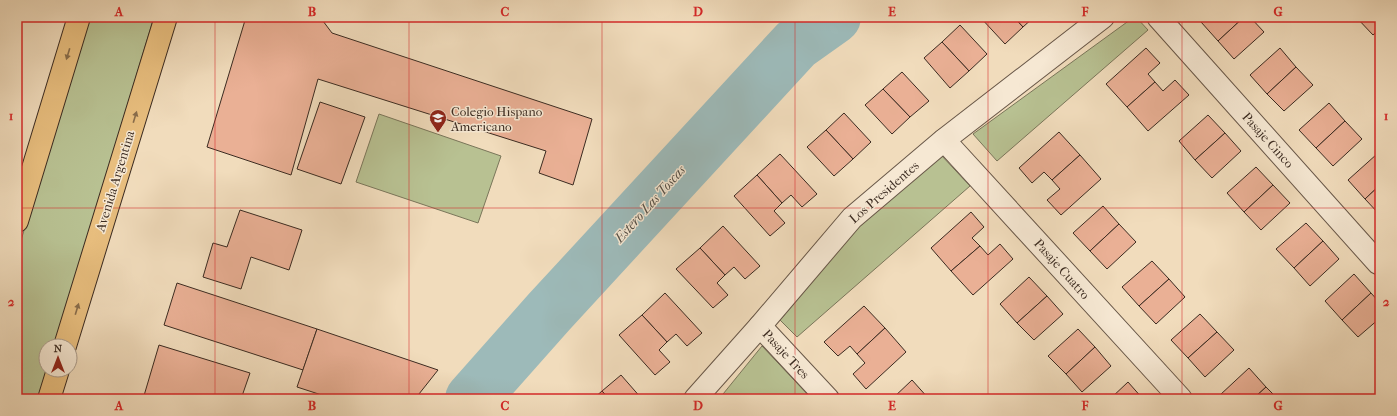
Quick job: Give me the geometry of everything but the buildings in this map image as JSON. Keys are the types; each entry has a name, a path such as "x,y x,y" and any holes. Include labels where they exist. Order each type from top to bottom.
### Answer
{"main road":[{"path":"17,221 79,17"},
{"name":"Avenida Argentina","path":"67,338 166,17"},
{"path":"49,399 56,378"}],"street":[{"name":"Los Presidentes","path":"695,399 760,326 852,218 944,140 1103,17"},
{"name":"Pasaje Cinco","path":"1158,17 1378,263"},
{"name":"Pasaje Cuatro","path":"944,140 1181,399"},
{"name":"Pasaje Tres","path":"760,326 828,399"}],"green space":[{"path":"87,17 154,17 57,338 38,338 38,378 45,378 39,399 17,399 17,254"},
{"path":"1136,17 1148,30 997,161 973,134"},
{"path":"379,114 501,156 478,223 356,182"},
{"path":"941,155 970,186 797,337 780,320 859,225"},
{"path":"762,346 812,399 719,399"}],"waterway":[{"name":"Estero Las Toscas","path":"472,399 549,312 796,44 834,17"}],"place":[{"name":"Colegio Hispano Americano","path":"438,133"}]}
